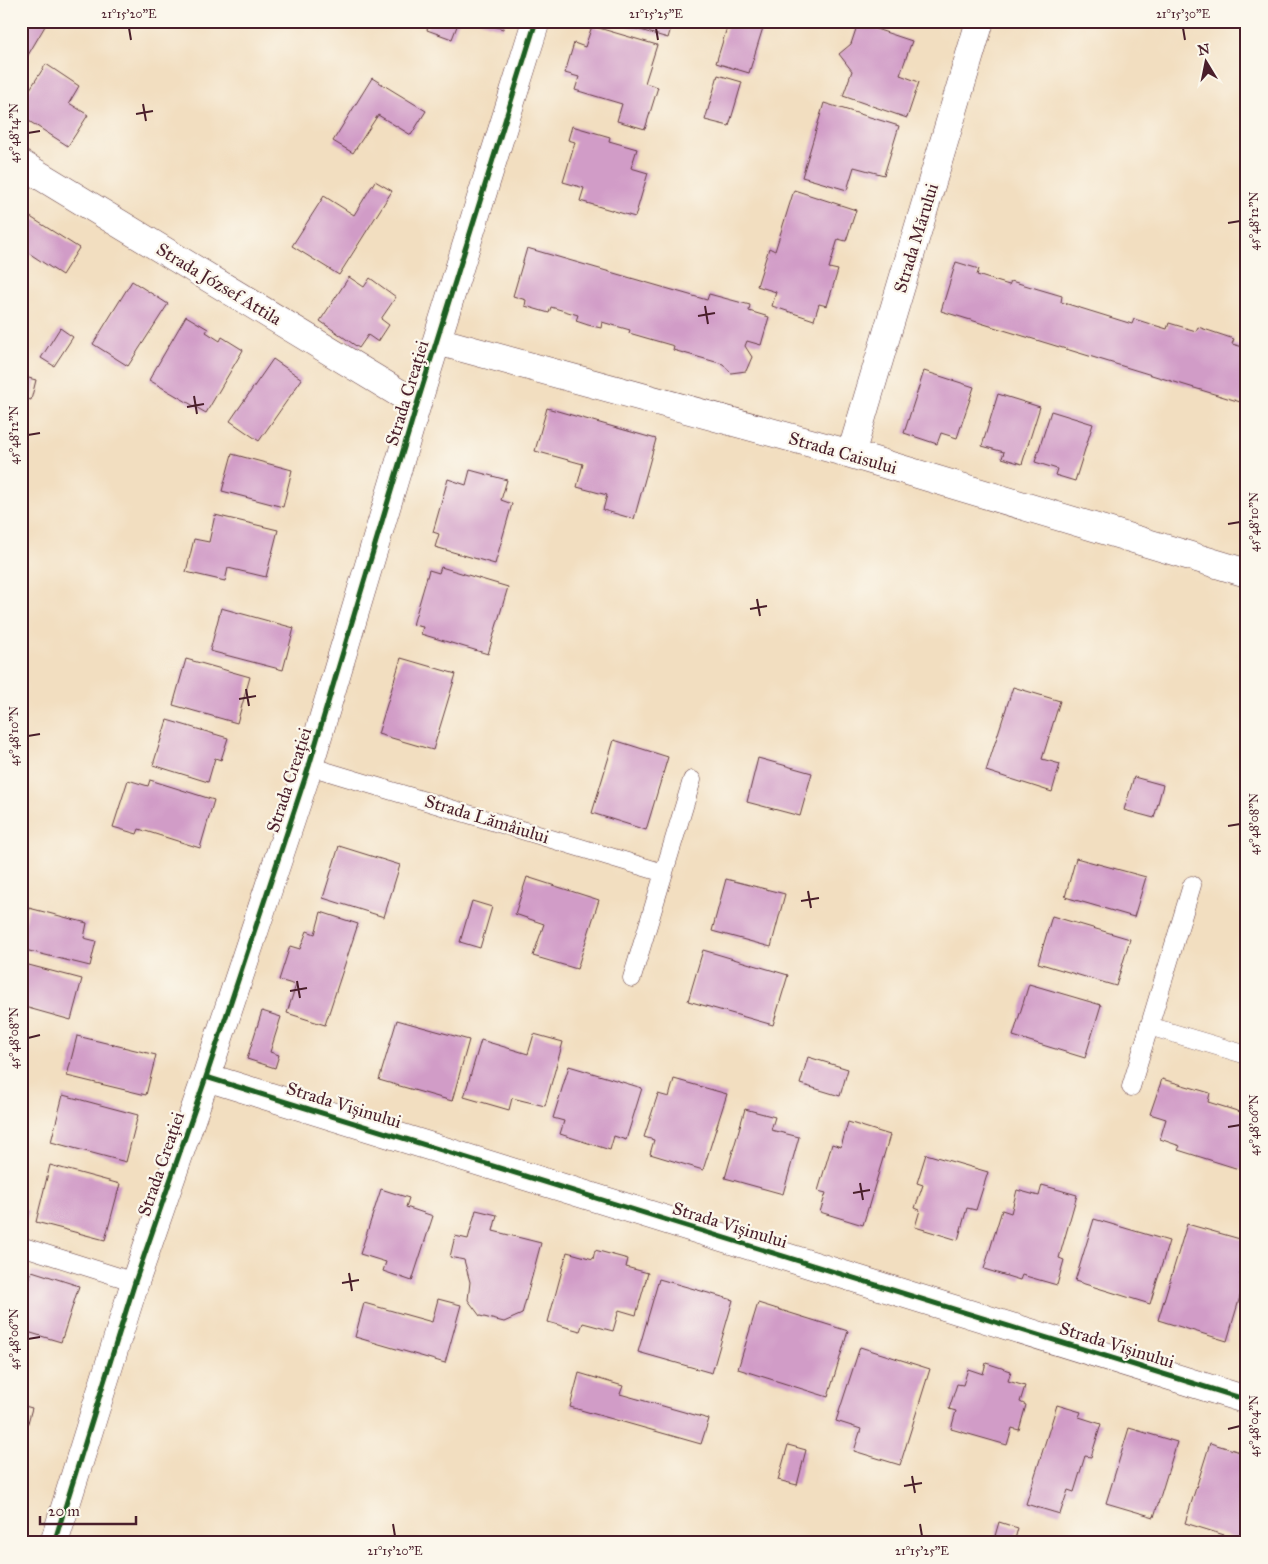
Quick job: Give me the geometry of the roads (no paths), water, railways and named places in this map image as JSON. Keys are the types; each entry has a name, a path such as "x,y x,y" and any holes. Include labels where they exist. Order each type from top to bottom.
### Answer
{"street":[{"name":"Strada Creației","path":"54,1543 135,1282 206,1077 309,766 416,404 536,21"},
{"name":"Strada Mărului","path":"852,454 980,21"},
{"name":"Strada József Attila","path":"21,164 416,404"},
{"name":"Strada Caisului","path":"437,341 852,454 1247,573"},
{"name":"Strada Vișinului","path":"206,1077 1247,1400"}],"lane":[{"name":"Strada Lămâiului","path":"309,766 664,873"},
{"path":"632,978 692,780"},
{"path":"1131,1087 1192,885"},
{"path":"1149,1026 1247,1055"},
{"path":"21,1246 135,1282"}]}
